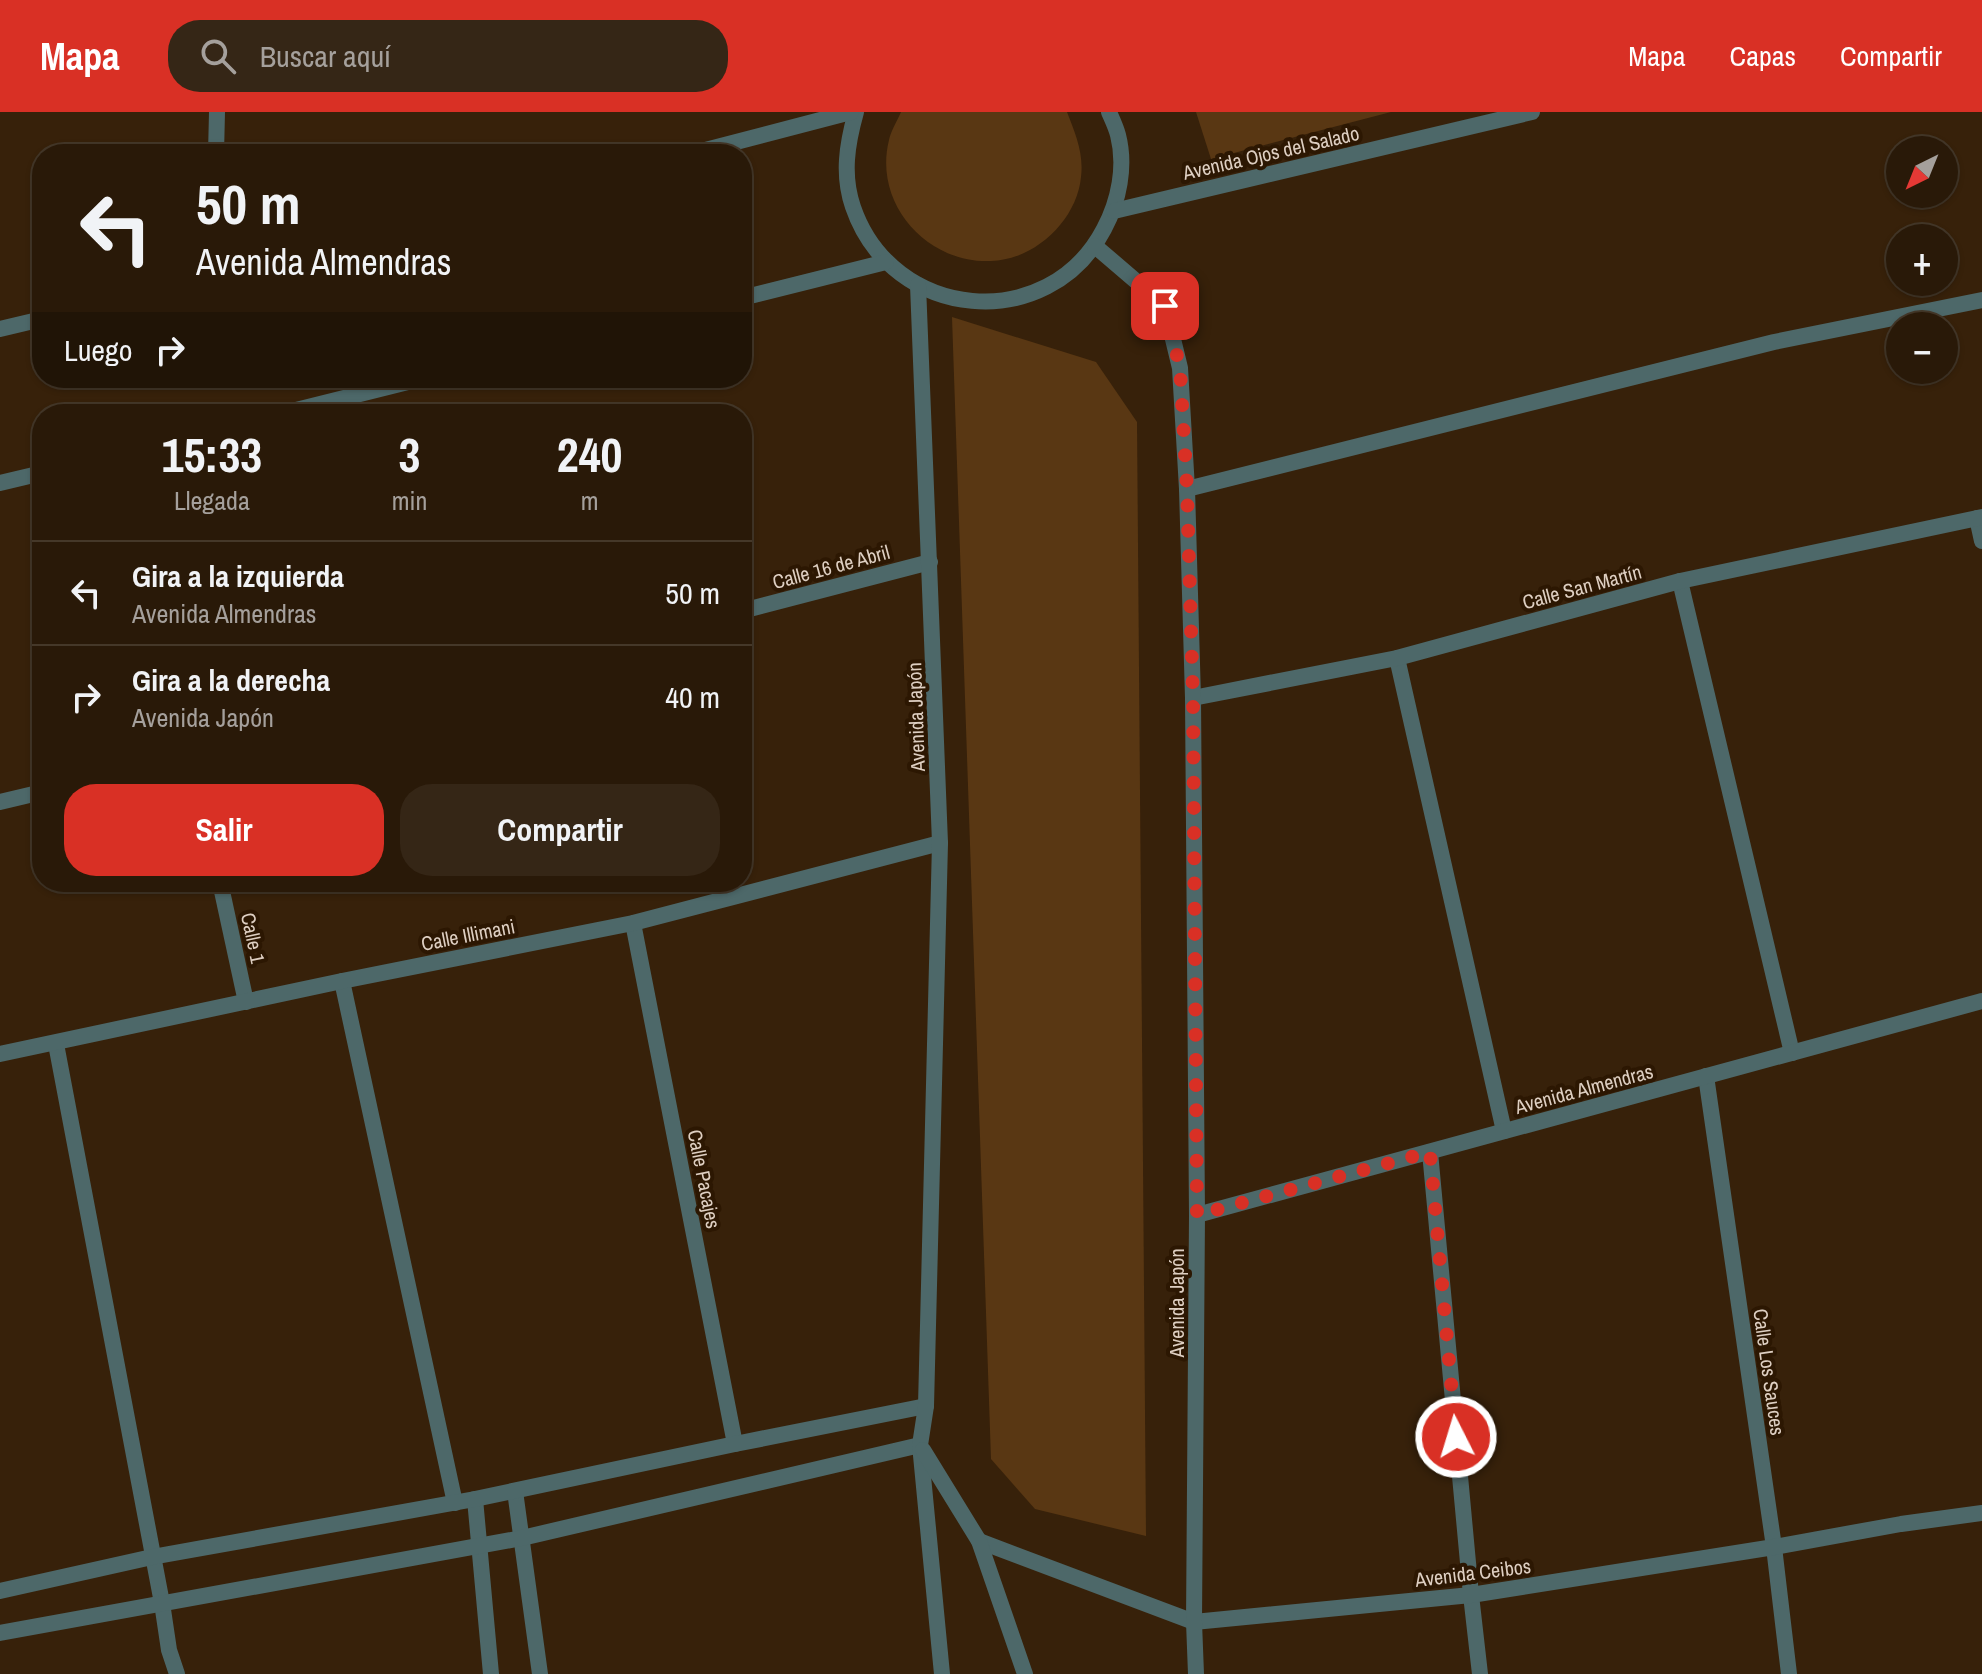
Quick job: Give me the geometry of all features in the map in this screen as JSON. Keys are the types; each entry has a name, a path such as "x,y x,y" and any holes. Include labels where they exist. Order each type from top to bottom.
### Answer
{"street":[{"path":"216,144 217,112"},
{"path":"729,144 854,112 846,174 852,207 866,236 886,262 918,285 955,299 994,302 1033,294 1068,275 1095,246 1114,211 1121,174 1118,136 1109,112"},
{"name":"Avenida Ojos del Salado","path":"1114,211 1532,112"},
{"name":"Avenida Japón","path":"1095,246 1165,306 1180,368 1193,698 1197,1215 1196,1674"},
{"path":"752,296 886,262"},
{"name":"Avenida Japón","path":"918,285 940,843 926,1406 920,1445 942,1674"},
{"path":"1187,489 1774,342 1982,300"},
{"path":"0,329 32,321"},
{"path":"320,404 384,388"},
{"path":"0,483 32,475"},
{"path":"1979,518 1982,541"},
{"name":"Calle San Martín","path":"1193,698 1397,658 1680,581 1979,518"},
{"name":"Calle 16 de Abril","path":"752,608 930,562"},
{"path":"1680,581 1792,1053"},
{"path":"1397,658 1504,1131"},
{"path":"0,802 32,794"},
{"name":"Calle Illimani","path":"0,1054 633,923 940,843"},
{"name":"Calle 1","path":"222,892 246,1002"},
{"name":"Calle Pacajes","path":"633,923 735,1444"},
{"path":"342,981 455,1503"},
{"name":"Avenida Almendras","path":"1197,1215 1982,1001"},
{"path":"56,1044 169,1650 177,1674"},
{"name":"Calle Los Sauces","path":"1706,1076 1774,1547 1789,1674"},
{"path":"1430,1152 1480,1674"},
{"path":"0,1591 152,1557 455,1503 926,1406"},
{"path":"0,1633 522,1538 920,1445 979,1541 1025,1674"},
{"path":"515,1491 540,1674"},
{"path":"475,1499 491,1674"},
{"name":"Avenida Ceibos","path":"979,1541 1194,1622 1471,1595 1982,1513"}],"shaded area":[{"path":"901,112 1067,112 1081,160 1078,193 1071,208 1051,235 1023,254 1007,259 968,259 926,241 910,226 897,207 889,186 886,164 889,140"},
{"path":"1196,112 1391,112 1211,159"},
{"path":"952,317 1096,362 1137,422 1146,1536 1035,1509 991,1459"}],"route":[{"path":"1165,306 1180,368 1187,489 1193,698 1197,1215 1430,1152 1456,1437"}]}
